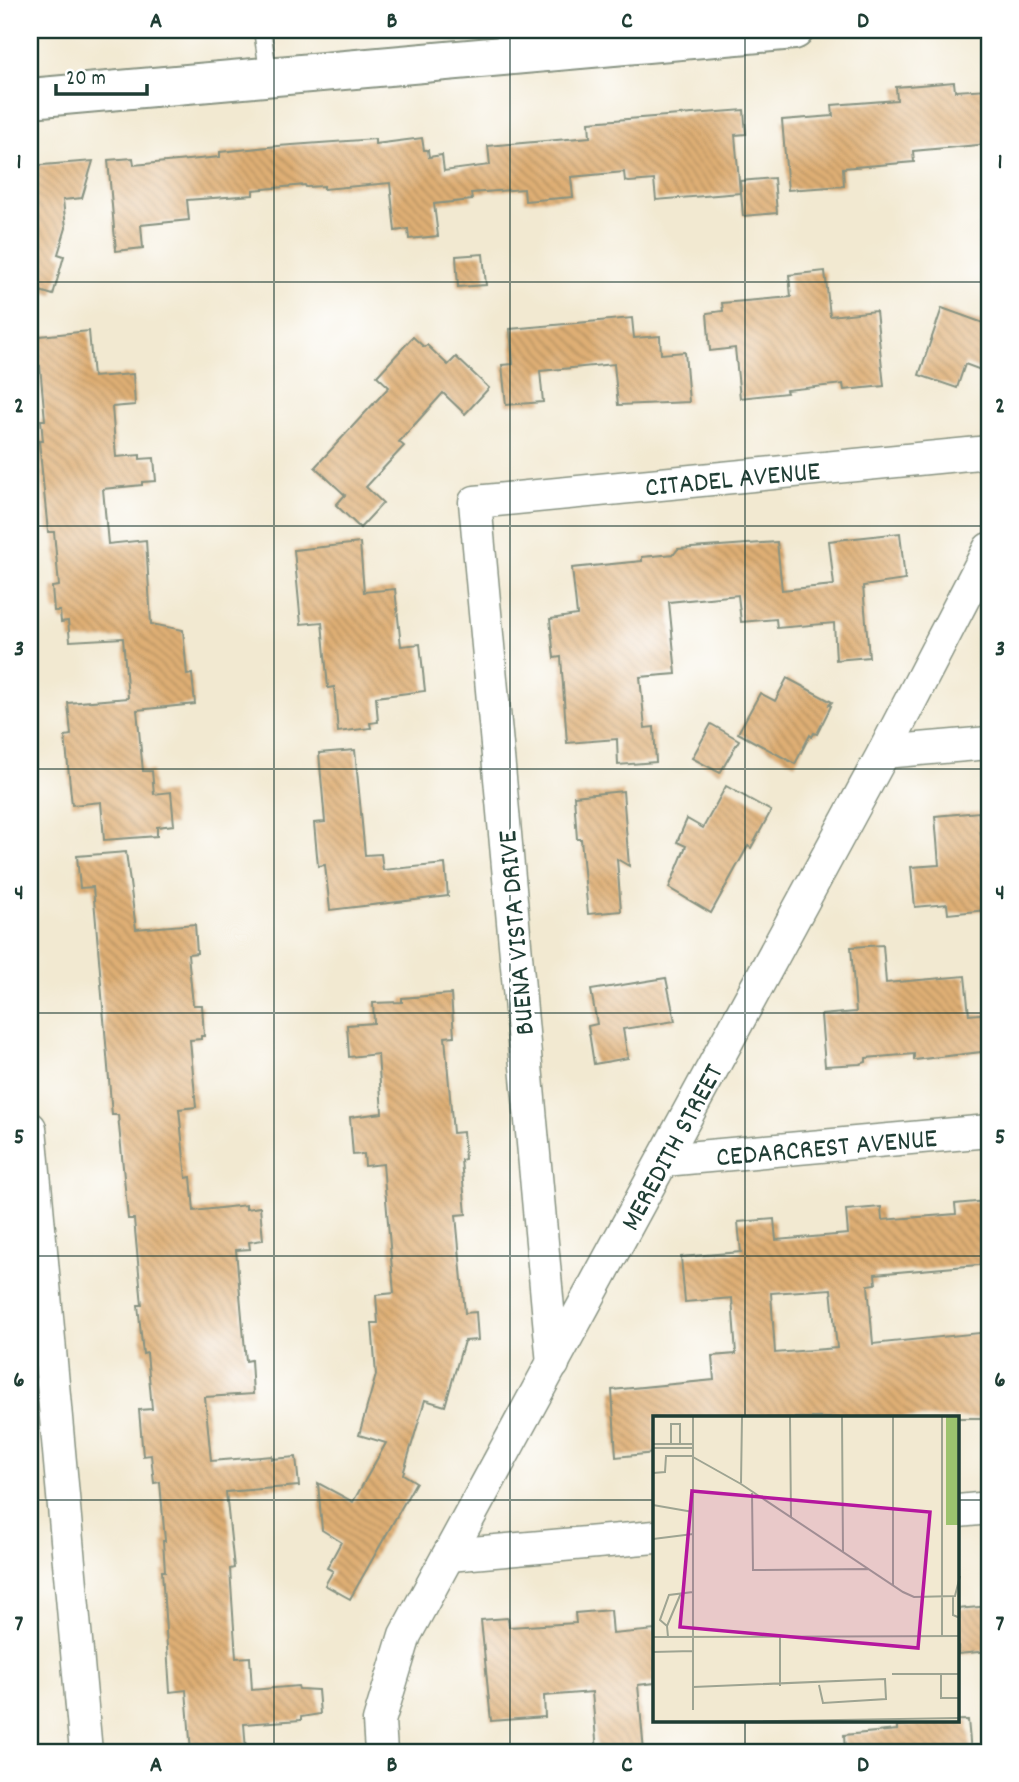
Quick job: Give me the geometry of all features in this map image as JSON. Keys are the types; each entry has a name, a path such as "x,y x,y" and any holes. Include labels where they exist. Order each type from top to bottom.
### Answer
{"street":[{"path":"30,98 700,34 794,30"},
{"name":"CITADEL AVENUE","path":"475,502 989,452"},
{"name":"BUENA VISTA DRIVE","path":"475,502 553,1364"},
{"name":"MEREDITH STREET","path":"381,1752 379,1721 405,1635 884,752 989,549"},
{"path":"884,752 989,743"},
{"path":"30,1128 86,1752"},
{"name":"CEDARCREST AVENUE","path":"664,1160 989,1131"},
{"path":"960,1511 989,1508"},
{"path":"449,1555 653,1537"}],"lane":[{"path":"262,30 269,77"}],"building":[{"path":"954,82 955,91 989,89 989,144 913,151 914,162 843,168 844,186 788,190 782,120 833,116 832,105 897,100 896,87"},
{"path":"744,110 746,134 735,135 740,193 656,200 654,180 625,181 624,172 571,177 573,197 525,201 524,189 471,193 472,200 434,204 438,236 409,239 408,229 395,231 390,183 324,189 324,186 305,185 253,190 253,195 187,200 189,220 141,225 143,248 116,251 108,160 133,158 134,165 220,157 220,152 278,146 375,139 375,144 422,138 424,150 428,150 429,157 442,155 444,171 490,165 488,146 590,137 589,122"},
{"path":"93,161 82,198 63,200 66,228 58,254 64,256 53,295 30,288 30,166"},
{"path":"774,178 777,213 743,216 740,181"},
{"path":"483,254 486,285 458,287 456,256"},
{"path":"825,271 830,316 876,311 884,386 844,390 843,384 740,398 735,348 710,351 707,313 723,311 722,303 791,297 789,275"},
{"path":"942,308 989,325 989,373 965,364 957,388 919,375"},
{"path":"632,318 634,338 660,336 661,354 685,352 689,402 618,405 614,364 540,371 543,402 506,405 502,365 513,364 510,329"},
{"path":"89,331 93,377 133,374 135,405 112,407 116,457 140,455 140,459 154,458 156,481 103,489 108,544 146,540 151,624 183,630 187,675 192,674 195,704 137,710 143,771 152,771 154,794 171,792 174,825 157,827 157,836 104,840 101,802 72,805 65,736 71,735 68,703 128,698 123,638 70,641 68,621 61,622 60,611 54,611 52,587 59,586 54,532 48,532 39,441 43,441 41,420 45,420 40,366 33,367 30,337"},
{"path":"413,337 424,347 427,345 448,365 456,357 489,388 465,414 443,393 399,442 404,446 366,487 383,503 360,528 336,505 345,495 315,467 389,387 377,376"},
{"path":"900,533 905,580 863,586 869,657 836,660 834,623 777,628 776,619 741,622 738,595 669,602 676,674 640,677 645,728 654,727 656,762 618,765 617,739 567,743 561,657 554,658 550,619 577,615 572,568 642,561 642,557 674,554 678,549 777,542 782,590 834,585 829,541"},
{"path":"360,543 364,592 395,589 401,646 420,644 425,691 376,697 378,722 370,723 371,728 338,732 334,687 328,688 322,622 301,624 294,550"},
{"path":"787,678 832,702 817,734 814,733 812,737 810,735 795,764 738,733 760,693 775,701"},
{"path":"711,724 739,740 720,773 692,758"},
{"path":"355,750 365,855 381,854 383,870 445,864 448,896 330,910 325,865 318,866 314,823 325,822 319,753"},
{"path":"726,786 771,811 711,913 669,888 686,846 677,842 687,819 703,828"},
{"path":"623,791 629,866 617,859 621,911 588,914 574,796"},
{"path":"979,812 987,910 948,914 947,904 915,907 911,867 939,865 935,816"},
{"path":"126,852 136,929 195,924 197,953 188,954 193,1005 202,1005 204,1036 190,1040 196,1107 179,1109 186,1178 191,1177 194,1211 246,1205 246,1209 260,1207 263,1240 249,1242 250,1249 236,1250 246,1361 251,1360 253,1394 205,1397 211,1461 272,1456 272,1459 296,1457 299,1486 226,1492 234,1568 230,1569 236,1658 250,1657 252,1690 298,1686 299,1689 318,1690 320,1714 301,1717 301,1720 244,1724 246,1750 242,1752 191,1752 186,1690 170,1692 162,1571 165,1571 165,1541 160,1482 154,1483 151,1455 143,1456 139,1410 152,1409 147,1353 143,1354 138,1305 142,1305 134,1219 128,1219 118,1115 112,1115 93,887 80,888 77,856"},
{"path":"883,945 886,983 965,976 969,1015 989,1013 989,1051 914,1060 914,1054 866,1058 866,1062 860,1064 825,1066 821,1015 856,1012 851,947"},
{"path":"666,978 675,1021 623,1029 628,1058 594,1064 588,1026 597,1024 591,990"},
{"path":"451,994 454,1036 445,1037 453,1133 463,1132 465,1159 461,1160 466,1214 456,1215 465,1313 476,1312 478,1340 464,1341 445,1406 425,1400 403,1474 416,1482 350,1599 325,1585 333,1571 327,1568 341,1542 322,1530 318,1483 353,1502 386,1443 359,1435 376,1375 372,1323 378,1323 376,1295 394,1293 383,1164 365,1166 364,1154 353,1155 350,1117 382,1113 378,1054 349,1057 347,1025 374,1023 373,1003 402,1002 402,998"},
{"path":"986,1201 989,1264 875,1274 876,1284 868,1285 873,1344 989,1332 989,1418 653,1416 653,1453 616,1457 612,1390 714,1380 712,1356 736,1354 732,1298 685,1302 681,1257 741,1252 738,1222 774,1219 776,1240 848,1234 846,1210 881,1207 882,1220 956,1214 955,1204","holes":["831,1289 837,1348 775,1353 771,1293"]},
{"path":"989,1606 989,1651 960,1654 960,1609"},
{"path":"611,1610 613,1634 653,1630 653,1683 638,1685 644,1752 597,1752 592,1692 544,1696 545,1717 491,1721 481,1620 508,1618 509,1627 576,1623 575,1613"},
{"path":"968,1720 971,1752 845,1752 844,1735 897,1730 897,1726 918,1724 917,1722"}]}
